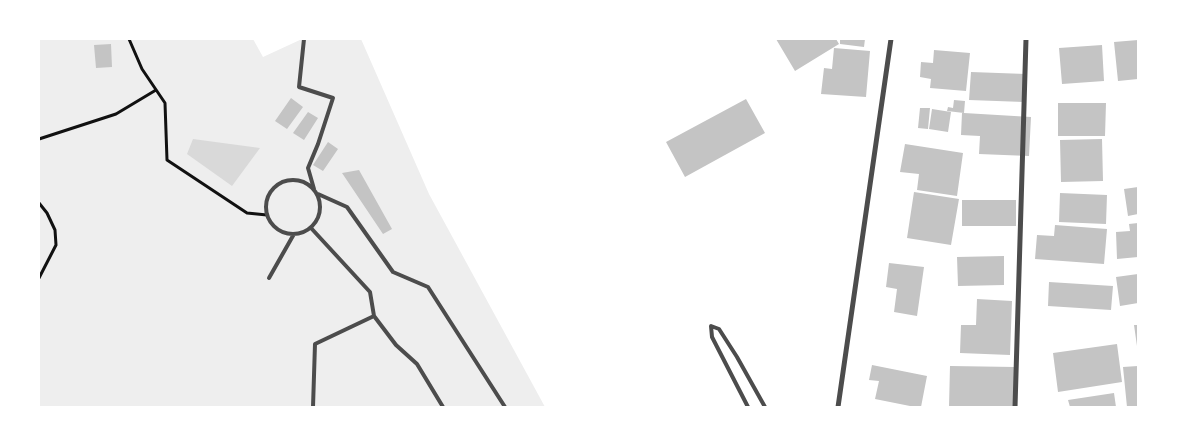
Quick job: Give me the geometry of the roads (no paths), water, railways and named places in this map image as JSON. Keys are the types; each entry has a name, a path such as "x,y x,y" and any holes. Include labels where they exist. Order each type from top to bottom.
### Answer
{"street":[{"path":"838,407 890,39"},
{"path":"1015,407 1026,39"}],"lane":[{"path":"304,39 298,87 333,98 308,168 314,189"},
{"path":"296,179 304,182 318,194 321,203 317,221 303,233 285,233 277,230 271,223 265,207 271,190 278,184 286,180 296,179"},
{"path":"318,194 347,207 393,272 428,287 505,407"},
{"path":"311,228 370,292 374,316 396,345 417,364 442,407"},
{"path":"269,278 294,234"},
{"path":"313,407 315,344 374,316"},
{"path":"748,407 712,337 712,326 719,329 765,407"}]}
